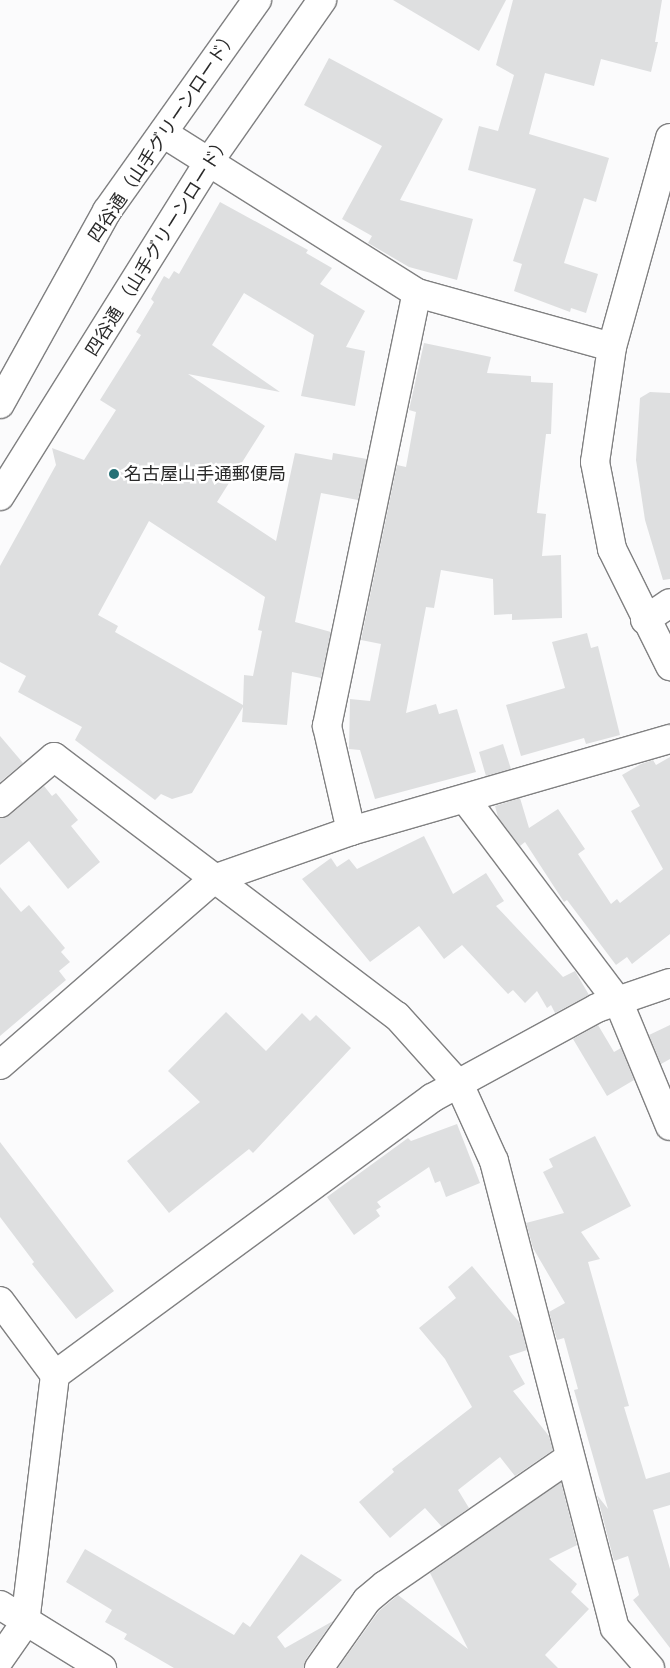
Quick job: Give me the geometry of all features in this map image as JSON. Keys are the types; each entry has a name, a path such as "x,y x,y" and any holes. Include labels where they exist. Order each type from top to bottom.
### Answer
{"street":[{"name":"四谷通（山手グリーンロード）","path":"0,404 7,376 107,212 256,0"},
{"name":"四谷通 （山手グリーンロード）","path":"0,496 208,163 322,0"},
{"path":"163,133 417,293 612,347"},
{"path":"669,145 612,347 595,462 612,549 645,620 670,666"},
{"path":"351,831 326,726 417,293"},
{"path":"645,620 670,603"},
{"path":"0,1065 214,879 351,831 466,800 670,739"},
{"path":"0,803 54,757 397,1016 460,1086 494,1162 569,1458 615,1628 650,1668"},
{"path":"466,800 619,1003 670,1126"},
{"path":"55,1376 432,1098 460,1086 597,1008 619,1003 670,984"},
{"path":"0,1301 55,1376 24,1622 0,1659"},
{"path":"319,1668 367,1600 385,1585 569,1458"},
{"path":"0,1605 24,1622 102,1668"}],"building":[{"path":"393,0 506,0 479,51"},
{"path":"513,0 662,0 655,42 658,42 651,72 601,59 594,86 545,73 529,134 609,158 596,202 584,198 564,263 598,274 586,313 571,308 570,312 514,291 522,264 513,261 536,189 468,170 479,126 498,131 514,75 496,65"},
{"path":"329,58 443,119 400,200 473,219 457,280 409,267 368,243 372,236 342,219 382,146 304,105"},
{"path":"220,202 308,250 306,253 332,268 320,284 365,311 346,347 365,351 355,406 301,396 314,335 244,293 212,345 280,392 188,374 265,426 217,502 276,541 295,453 332,460 333,453 367,459 358,500 321,493 295,622 331,632 321,678 292,672 287,725 242,722 243,707 192,793 172,799 161,794 155,800 75,740 82,727 18,692 26,676 0,662 0,566 56,465 52,448 84,460 116,410 100,400 141,335 136,332 154,302 151,299 164,276 169,279 174,271 179,274","holes":["149,521 265,597 258,630 262,631 253,676 244,675 243,705 115,632 118,626 98,615"]},
{"path":"424,343 491,357 487,373 531,376 531,382 553,383 551,434 546,434 537,513 546,514 542,556 561,555 562,618 512,620 512,614 494,615 493,579 441,570 434,608 426,607 406,713 436,704 439,714 457,709 476,772 375,799 360,750 349,749 350,699 370,701 381,644 361,640 397,465 406,467 416,412 409,410"},
{"path":"650,392 670,393 670,579 663,580 645,520 636,460 640,398"},
{"path":"587,633 591,648 598,646 620,735 586,744 584,738 521,756 506,705 565,688 552,642"},
{"path":"0,736 23,763 0,782"},
{"path":"503,744 511,769 486,776 479,752"},
{"path":"670,757 670,934 632,964 627,957 616,965 567,900 564,902 525,842 520,846 498,817 495,806 520,798 529,828 558,809 585,849 578,854 611,904 617,899 620,903 663,869 631,811 640,806 622,775 641,764 653,760 656,765"},
{"path":"44,786 52,796 56,793 78,820 71,826 100,862 68,889 29,841 0,865 0,818 10,815"},
{"path":"424,836 453,894 486,873 504,901 496,906 563,977 575,971 589,995 555,1013 551,1005 547,1008 537,991 525,1003 513,990 508,994 462,945 444,959 419,926 370,962 302,879 331,858 337,867 349,859 357,869"},
{"path":"0,887 21,912 29,905 65,948 61,952 70,962 59,971 66,980 0,1036"},
{"path":"226,1012 266,1051 302,1013 310,1021 316,1015 351,1048 253,1153 249,1149 169,1213 127,1161 200,1102 168,1071"},
{"path":"598,1025 614,1052 621,1048 634,1080 607,1096 573,1039"},
{"path":"670,1025 670,1059 661,1064 649,1035"},
{"path":"457,1124 480,1183 446,1197 440,1181 435,1183 429,1167 377,1202 381,1207 376,1210 380,1216 354,1235 327,1197 408,1138 411,1141"},
{"path":"595,1136 631,1206 581,1232 600,1259 588,1262 629,1406 624,1407 646,1479 670,1472 670,1505 653,1510 670,1569 670,1648 633,1600 639,1595 628,1556 614,1561 597,1495 608,1509 574,1390 578,1389 564,1338 557,1340 549,1312 565,1303 533,1248 526,1223 564,1213 543,1172 553,1167 549,1159"},
{"path":"0,1142 114,1291 76,1319 32,1264 34,1262 0,1217"},
{"path":"472,1266 520,1323 527,1350 509,1356 525,1384 513,1391 549,1436 553,1450 515,1476 500,1457 458,1490 469,1508 442,1527 425,1508 390,1538 359,1502 394,1472 392,1469 472,1407 445,1359 419,1328 456,1298 448,1287"},
{"path":"561,1482 577,1545 549,1559 577,1584 571,1592 589,1609 545,1655 558,1668 338,1668 379,1611 398,1595 468,1649 430,1573"},
{"path":"85,1549 234,1635 243,1622 250,1627 301,1554 342,1580 277,1637 285,1648 333,1621 306,1659 304,1668 174,1668 124,1639 127,1634 105,1622 112,1610 66,1582"}],"place":[{"name":"名古屋山手通郵便局","path":"114,474"}]}
